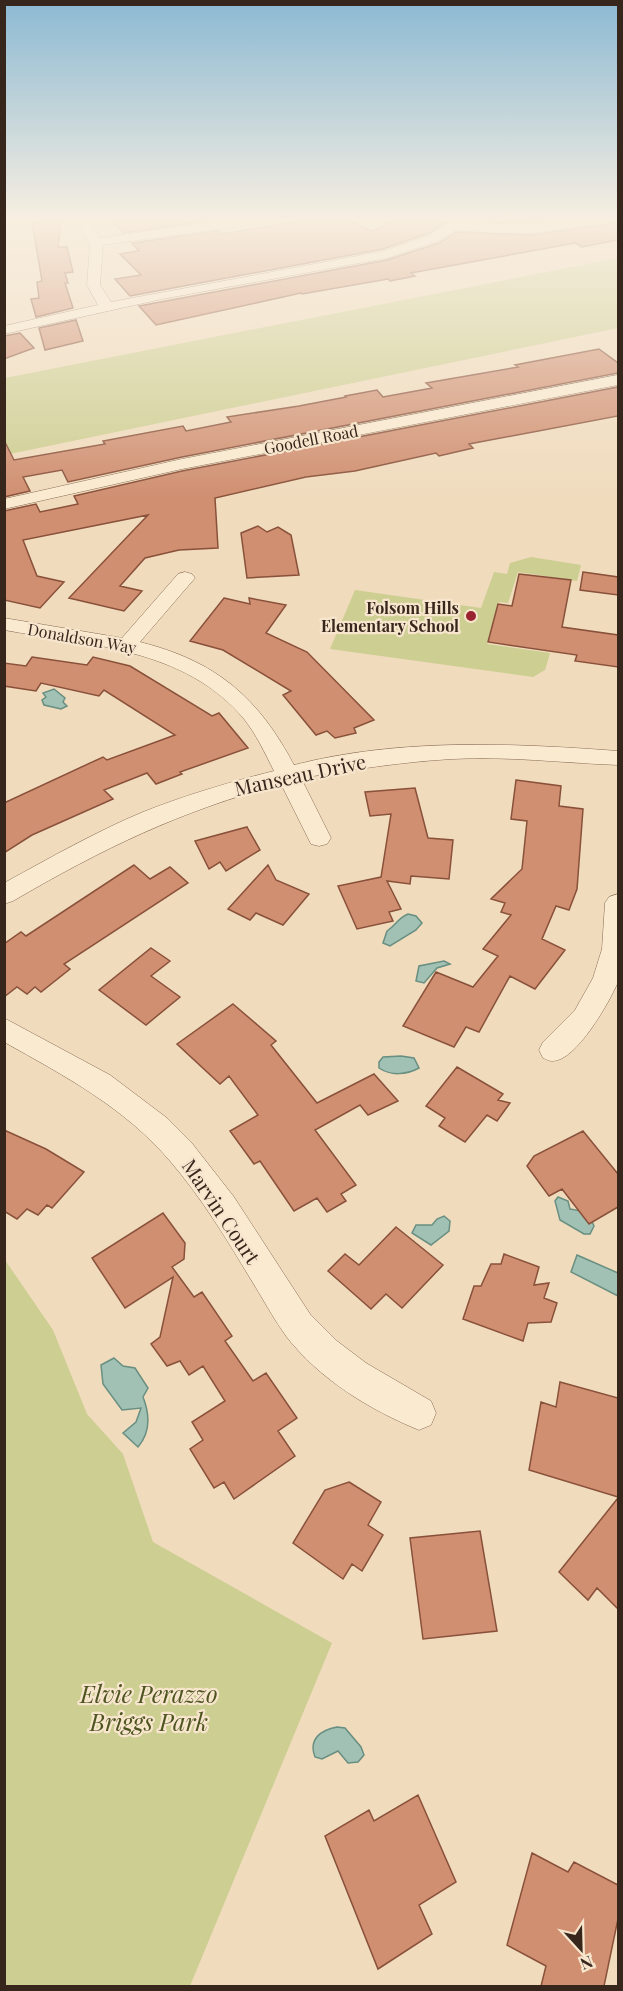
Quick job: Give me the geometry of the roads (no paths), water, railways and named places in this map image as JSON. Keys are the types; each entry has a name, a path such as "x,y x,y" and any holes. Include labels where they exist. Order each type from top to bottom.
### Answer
{"street":[{"path":"4,330 86,312"},
{"name":"Goodell Road","path":"4,504 182,464 618,380"},
{"path":"128,644 185,578"},
{"name":"Donaldson Way","path":"4,624 128,644 174,659 203,674 229,692 251,714 319,838"},
{"name":"Manseau Drive","path":"4,895 100,840 160,813 201,798 285,774 369,759 466,750 562,752 618,758"},
{"path":"553,1050 577,1027 595,1002 608,976 615,949 618,903"},
{"name":"Marvin Court","path":"4,1029 97,1081 131,1104 177,1147 204,1181 298,1325 317,1346 362,1384 419,1413"}],"place":[{"name":"Folsom Hills Elementary School","path":"471,616"}],"park label":[{"name":"Elvie Perazzo Briggs Park","path":"149,1707"}]}
